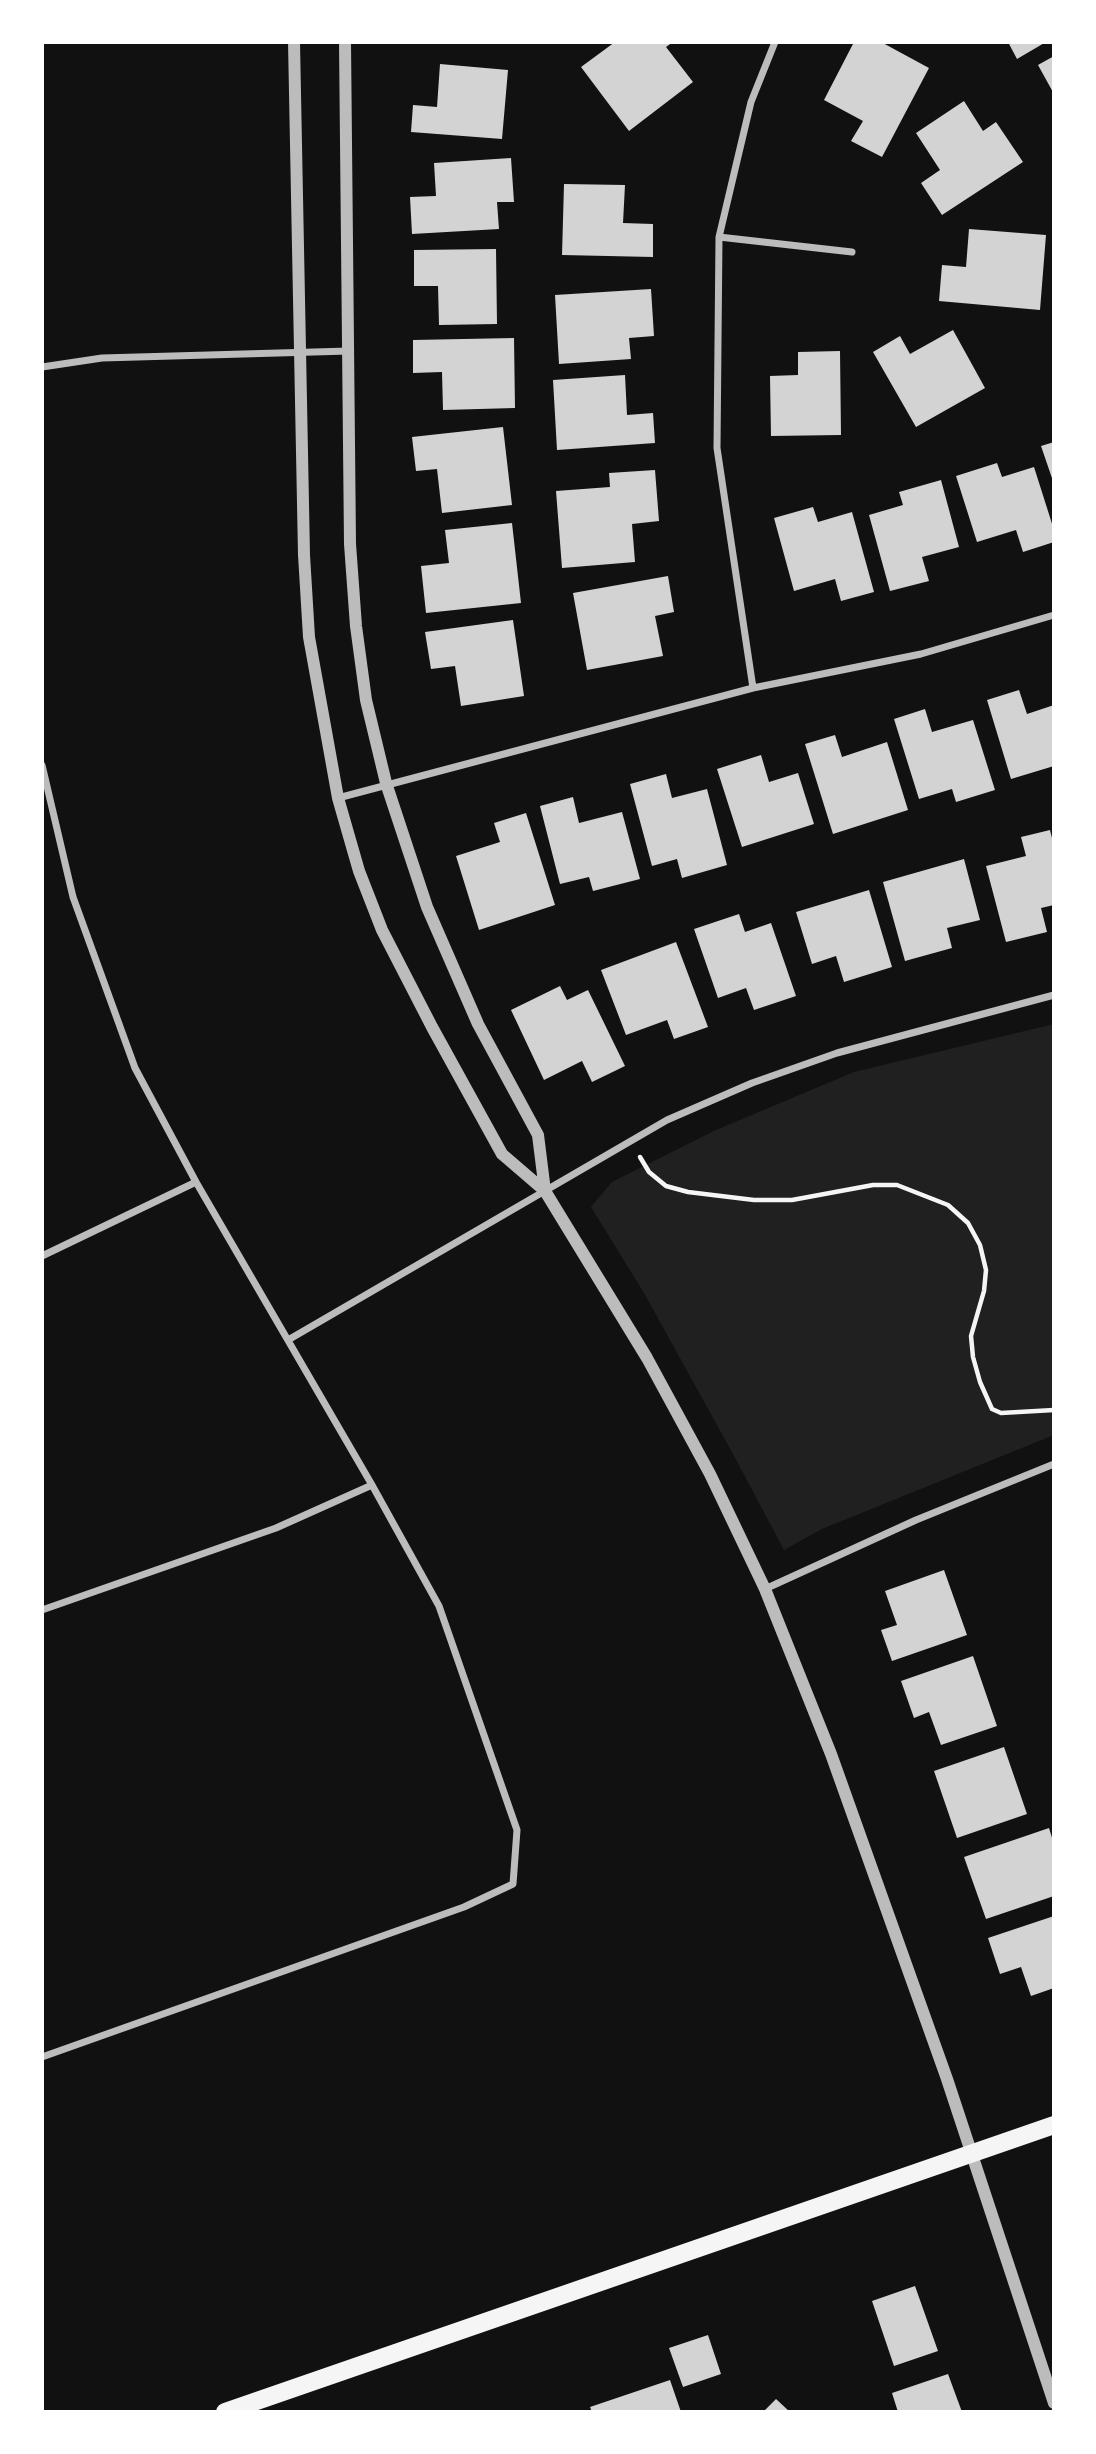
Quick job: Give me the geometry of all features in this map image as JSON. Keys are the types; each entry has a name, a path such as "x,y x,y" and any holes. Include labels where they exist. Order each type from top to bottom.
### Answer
{"main road":[{"path":"225,2412 1054,2125"}],"street":[{"path":"294,42 304,555 309,637 338,798 359,871 382,930 502,1154 545,1191 647,1358 710,1474 765,1588 831,1754 971,2153 1054,2403"},
{"path":"345,42 350,544 356,626 366,700 386,783 427,907 478,1024 538,1135 545,1191"},
{"path":"752,688 717,448 719,237 751,102 775,42"},
{"path":"719,237 852,252"},
{"path":"42,367 102,358 349,351"},
{"path":"338,798 386,783 752,688 921,654 1054,615"},
{"path":"42,765 73,897 135,1068 196,1182 439,1606 517,1829 513,1884 464,1907 42,2057"},
{"path":"42,807 51,804"},
{"path":"288,1340 667,1120 752,1083 837,1053 1054,995"},
{"path":"42,1256 196,1182"},
{"path":"765,1588 916,1520 1054,1464"},
{"path":"42,1610 275,1528 372,1485"}],"path":[{"path":"630,1142 649,1172 666,1186 688,1192 754,1200 792,1200 873,1185 897,1185 948,1205 968,1223 980,1245 986,1270 984,1291 971,1336 972,1357 992,1409 1001,1413 1054,1410"}],"shaded area":[{"path":"1054,1024 1054,1435 822,1529 784,1550 644,1293 591,1207 612,1182 716,1130 854,1072"}],"building":[{"path":"615,42 673,42 666,47 693,82 629,131 581,67"},
{"path":"854,42 881,42 929,68 882,157 851,141 863,121 824,100"},
{"path":"1008,42 1046,42 1017,59"},
{"path":"1054,56 1054,94 1038,65"},
{"path":"440,64 508,70 502,139 411,132 413,105 437,107"},
{"path":"964,101 983,131 996,122 1023,162 942,215 921,183 940,170 916,133"},
{"path":"511,158 514,202 497,202 499,229 412,234 410,197 436,196 434,163"},
{"path":"564,184 625,185 623,223 653,224 653,257 562,255"},
{"path":"969,229 1046,235 1040,310 939,301 942,265 966,267"},
{"path":"496,249 497,324 439,325 438,286 414,286 414,250"},
{"path":"651,289 654,336 629,338 631,359 559,364 555,295"},
{"path":"953,330 985,388 916,427 873,352 900,336 910,354"},
{"path":"514,338 515,408 443,410 442,372 413,373 413,340"},
{"path":"840,351 841,435 771,436 770,376 798,375 798,352"},
{"path":"625,375 627,415 653,413 655,443 557,450 553,380"},
{"path":"503,427 512,505 442,513 437,469 416,471 412,437"},
{"path":"1054,442 1054,484 1041,446"},
{"path":"997,463 1002,477 1034,467 1054,530 1054,542 1023,552 1016,530 977,542 956,476"},
{"path":"655,470 659,521 632,524 635,562 562,568 556,491 610,487 609,473"},
{"path":"941,480 959,547 922,557 929,581 890,591 869,515 903,505 899,492"},
{"path":"813,507 818,522 852,512 874,592 841,601 835,579 794,591 774,518"},
{"path":"512,523 521,603 426,613 421,566 449,563 445,530"},
{"path":"668,576 674,612 655,616 663,656 587,670 573,593"},
{"path":"513,620 524,696 461,706 455,666 431,669 425,632"},
{"path":"1019,690 1027,714 1054,705 1054,766 1011,779 987,700"},
{"path":"925,709 932,732 973,720 995,790 956,802 952,789 919,799 894,719"},
{"path":"835,735 842,757 887,742 908,810 833,834 805,744"},
{"path":"761,755 769,782 798,773 814,824 742,847 717,769"},
{"path":"666,774 672,798 707,789 727,865 682,878 677,859 652,866 630,784"},
{"path":"573,797 579,823 622,812 640,879 593,891 589,877 560,884 540,806"},
{"path":"526,813 555,905 479,930 456,856 500,842 494,823"},
{"path":"1050,830 1054,846 1054,905 1041,908 1047,932 1006,942 986,866 1026,856 1021,837"},
{"path":"964,859 980,920 947,928 952,948 905,961 883,882"},
{"path":"869,890 892,967 844,982 836,956 812,964 796,912"},
{"path":"739,914 745,932 771,923 796,996 754,1010 746,988 718,998 694,929"},
{"path":"676,942 708,1027 674,1039 667,1020 626,1035 601,970"},
{"path":"560,986 567,1000 588,990 625,1066 592,1082 582,1061 544,1080 511,1010"},
{"path":"944,1570 967,1635 892,1661 881,1630 897,1625 885,1591"},
{"path":"973,1656 997,1726 941,1745 929,1712 914,1718 901,1681"},
{"path":"1004,1747 1027,1814 957,1838 934,1771"},
{"path":"1049,1828 1054,1844 1054,1896 986,1919 964,1857"},
{"path":"1054,1916 1054,1988 1031,1996 1021,1967 1000,1974 988,1938"},
{"path":"915,2286 938,2351 894,2366 872,2301"},
{"path":"708,2335 721,2374 683,2387 669,2348"},
{"path":"948,2374 962,2412 898,2412 892,2393"},
{"path":"670,2380 681,2412 592,2412 590,2407"},
{"path":"776,2399 790,2412 763,2412"}]}
